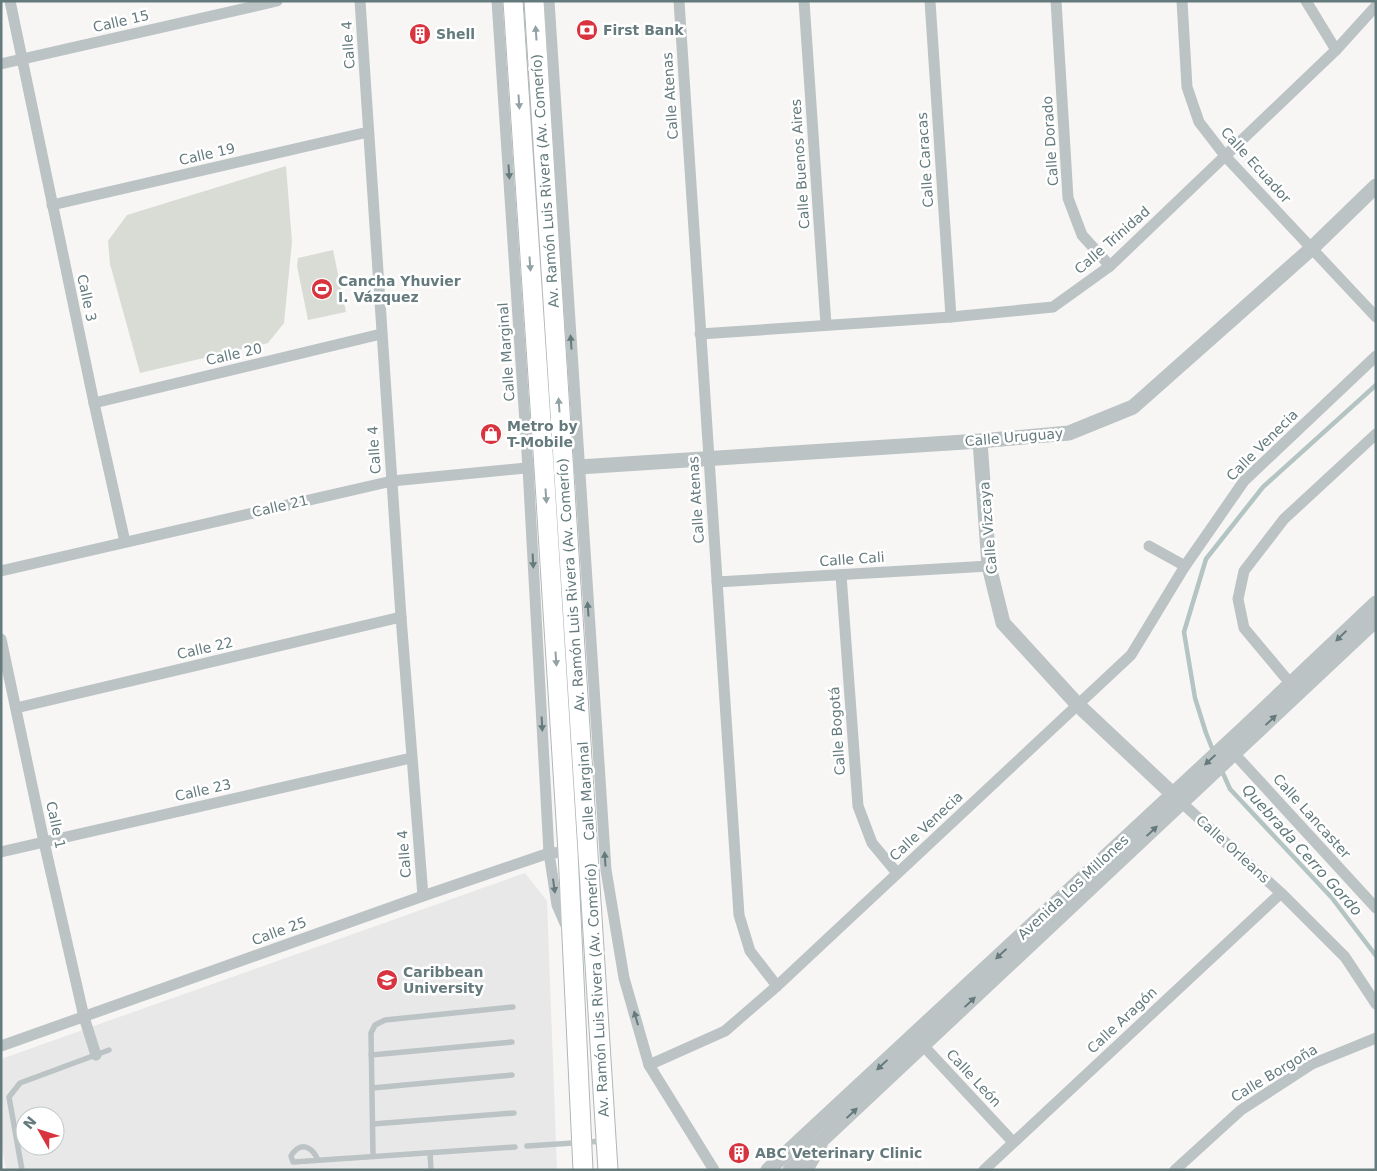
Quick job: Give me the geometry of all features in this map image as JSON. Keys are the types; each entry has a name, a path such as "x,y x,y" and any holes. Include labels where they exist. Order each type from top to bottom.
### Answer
{"main road":[{"name":"Av. Ramón Luis Rivera (Av. Comerío)","path":"513,1 536,467 558,853 572,938 583,1170"},
{"name":"Av. Ramón Luis Rivera (Av. Comerío)","path":"534,1 571,467 608,1170"}],"street":[{"name":"Calle 3","path":"10,1 125,542"},
{"name":"Calle 15","path":"1,64 277,1"},
{"name":"Calle 4","path":"360,1 381,334 411,758 423,896"},
{"name":"Calle Marginal","path":"497,1 536,467"},
{"name":"Calle Marginal","path":"549,1 571,467 606,870 624,978 649,1065 714,1170"},
{"name":"Calle Atenas","path":"679,1 739,915 750,950 777,986"},
{"name":"Calle Buenos Aires","path":"804,1 826,325"},
{"name":"Calle Caracas","path":"930,1 951,317"},
{"name":"Calle Dorado","path":"1056,1 1068,198 1082,235 1110,266"},
{"name":"Calle Ecuador","path":"1182,1 1187,87 1199,122 1226,157 1376,318"},
{"path":"1306,1 1336,50"},
{"name":"Calle Trinidad","path":"700,334 1053,308 1110,266 1336,50 1376,6"},
{"name":"Calle 19","path":"52,205 368,132"},
{"name":"Calle Uruguay","path":"571,467 980,441 1069,433 1133,407 1311,249 1376,186"},
{"name":"Calle 20","path":"94,403 381,334"},
{"name":"Calle Venecia","path":"649,1065 725,1031 777,986 1131,655 1185,566 1244,481 1376,356"},
{"path":"1295,688 1244,628 1238,599 1244,571 1284,519 1376,434"},
{"name":"Calle Vizcaya","path":"980,441 989,566 1003,623 1078,705"},
{"name":"Calle 21","path":"1,571 392,481 536,467 571,467"},
{"path":"1149,546 1185,566"},
{"name":"Calle Cali","path":"717,582 989,566"},
{"name":"Calle Bogotá","path":"841,575 858,806 872,843 897,874"},
{"name":"Avenida Los Millones","path":"1295,688 1376,603"},
{"name":"Calle 22","path":"16,708 401,617"},
{"name":"Avenida Los Millones","path":"768,1170 919,1040 1295,688 1376,620"},
{"name":"Calle 1","path":"1,639 44,842 84,1017 96,1055"},
{"name":"Calle Orleans","path":"1078,705 1177,799 1280,892 1345,957 1376,1004"},
{"name":"Calle Lancaster","path":"1230,749 1376,908"},
{"name":"Calle 23","path":"1,852 411,758"},
{"name":"Calle 25","path":"1,1046 423,896 558,853"},
{"name":"Calle Aragón","path":"984,1170 1280,892"},
{"name":"Calle Borgoña","path":"1175,1170 1240,1110 1312,1064 1376,1038"},
{"name":"Avenida Los Millones","path":"790,1170 827,1136 919,1040"},
{"name":"Calle León","path":"919,1040 1013,1142"},
{"path":"808,1170 827,1136"}],"lane":[{"path":"373,1156 371,1033 375,1025 386,1020 513,1007"},
{"path":"371,1055 512,1042"},
{"path":"22,1170 8,1097 20,1083 109,1050"},
{"path":"372,1088 512,1076"},
{"path":"373,1124 514,1113"},
{"path":"527,1146 606,1141"},
{"path":"318,1160 516,1147"},
{"path":"430,1153 430,1170"}],"shaded area":[{"path":"286,166 292,242 284,323 268,343 140,373 110,264 108,241 127,215"},
{"name":"Cancha Yhuvier I. Vázquez","path":"333,250 346,312 308,320 297,266 298,258"},
{"name":"Caribbean University","path":"525,873 547,901 557,1170 6,1170 1,1142 1,1059"}],"waterway":[{"name":"Quebrada Cerro Gordo","path":"1214,753 1195,698 1184,632 1206,559 1263,487 1376,385"},
{"name":"Quebrada Cerro Gordo","path":"1221,769 1230,789 1332,898 1376,956"}],"place":[{"name":"First Bank","path":"587,30"},
{"name":"Shell","path":"420,34"},
{"name":"Cancha Yhuvier I. Vázquez","path":"322,289"},
{"name":"Metro by T-Mobile","path":"491,434"},
{"name":"Caribbean University","path":"387,980"},
{"name":"ABC Veterinary Clinic","path":"739,1153"}]}
